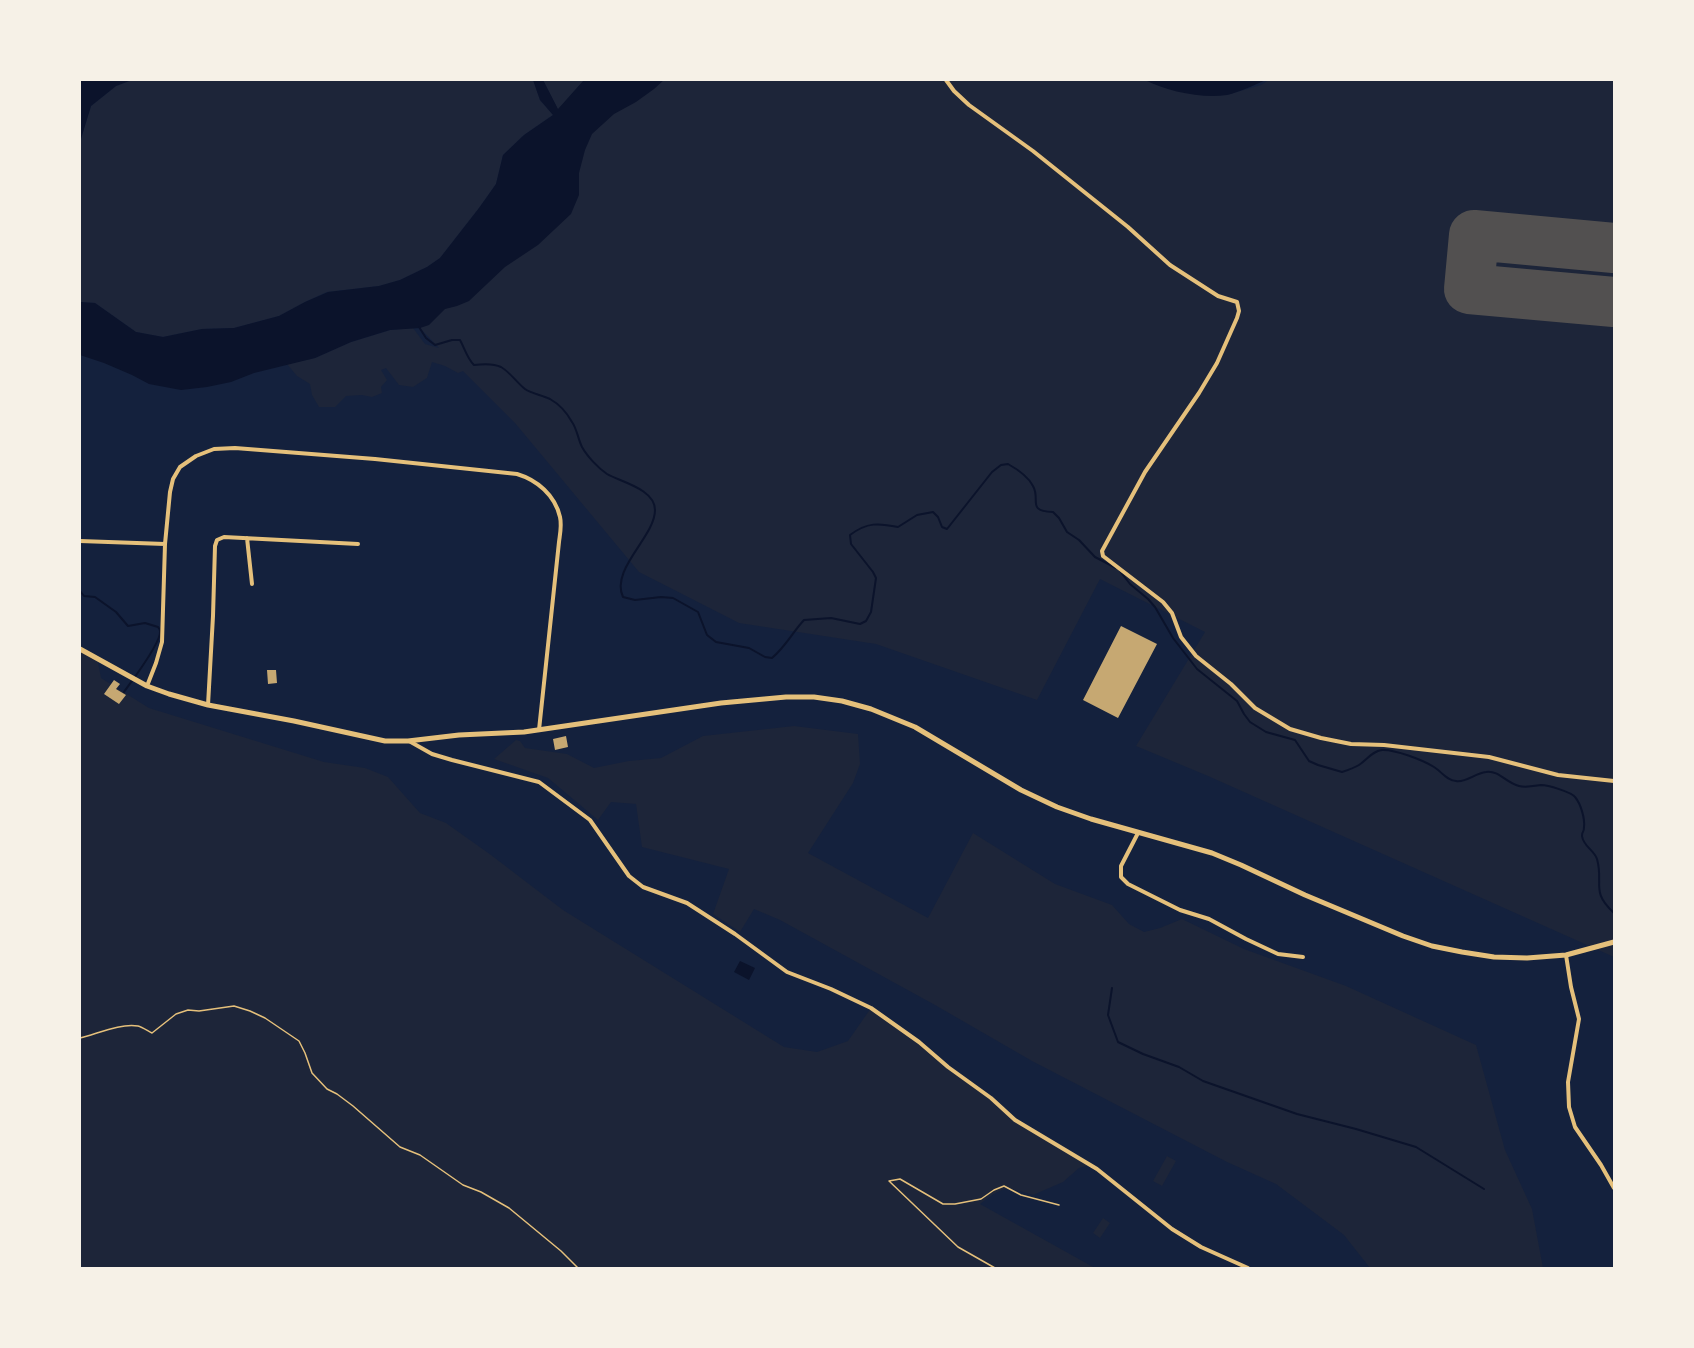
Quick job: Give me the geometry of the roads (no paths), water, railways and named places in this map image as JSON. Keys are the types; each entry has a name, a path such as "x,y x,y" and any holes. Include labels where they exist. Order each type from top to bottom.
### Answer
{"street":[{"path":"946,80 969,105 1033,151 1128,227 1170,265 1218,296 1237,302 1239,311 1237,318 1217,363 1145,472 1101,551 1107,559 1162,602 1172,613 1181,637 1196,656 1231,684 1250,704 1290,729 1351,744 1384,745 1489,757 1558,775 1614,781"},
{"path":"147,686 162,642 165,544 170,492 176,472 188,460 214,449 235,448 375,459 517,474 528,477 543,489 551,499 560,518 561,527 539,730"},
{"path":"208,705 214,546 217,540 224,537 358,544"},
{"path":"247,538 252,584"},
{"path":"80,541 165,544"},
{"path":"80,649 147,686 169,694 208,705 385,741 539,730 786,697 842,701 915,727 1021,790 1057,807 1212,854 1403,936 1432,946 1494,957 1527,958 1566,955 1611,943"},
{"path":"408,741 432,754 539,782 590,820 629,876 643,887 687,903 787,972 871,1008 920,1042 1016,1120 1097,1169 1172,1229 1201,1247 1248,1269"},
{"path":"1138,833 1121,866 1121,877 1128,884 1180,910 1209,919 1278,954 1303,957"},
{"path":"1566,955 1579,1019 1568,1082 1569,1107 1575,1127 1614,1188"}],"waterway":[{"path":"419,327 426,338 435,345 460,340 474,365 491,364 501,367 525,389 553,401 570,419 582,447 596,465 607,474 644,491 654,503 655,510 648,531 627,564 621,586 623,597 635,600 673,598 698,612 707,635 716,642 749,648 765,657 772,658 804,620 831,618 860,624 866,621 871,612 876,578 851,544 850,535 873,525 898,527 917,515 933,512 942,527 947,529 992,472 1001,465 1008,464 1025,476 1035,491 1037,507 1053,512 1067,532 1079,540 1095,557 1116,568"},
{"path":"1120,571 1130,584 1155,607 1173,638 1197,669 1237,701 1250,722 1266,732 1295,740 1309,761 1342,772 1359,765 1375,752 1387,750 1423,761 1453,780 1463,781 1482,773 1491,772 1519,786 1544,785 1573,795 1583,816 1583,839 1597,859 1602,899 1614,913"},
{"path":"80,591 84,596 95,597 116,612 128,626 145,623 160,629 156,644 124,692"},
{"path":"1112,988 1108,1015 1118,1042 1179,1067 1203,1081 1297,1114 1416,1147 1484,1189"}]}
